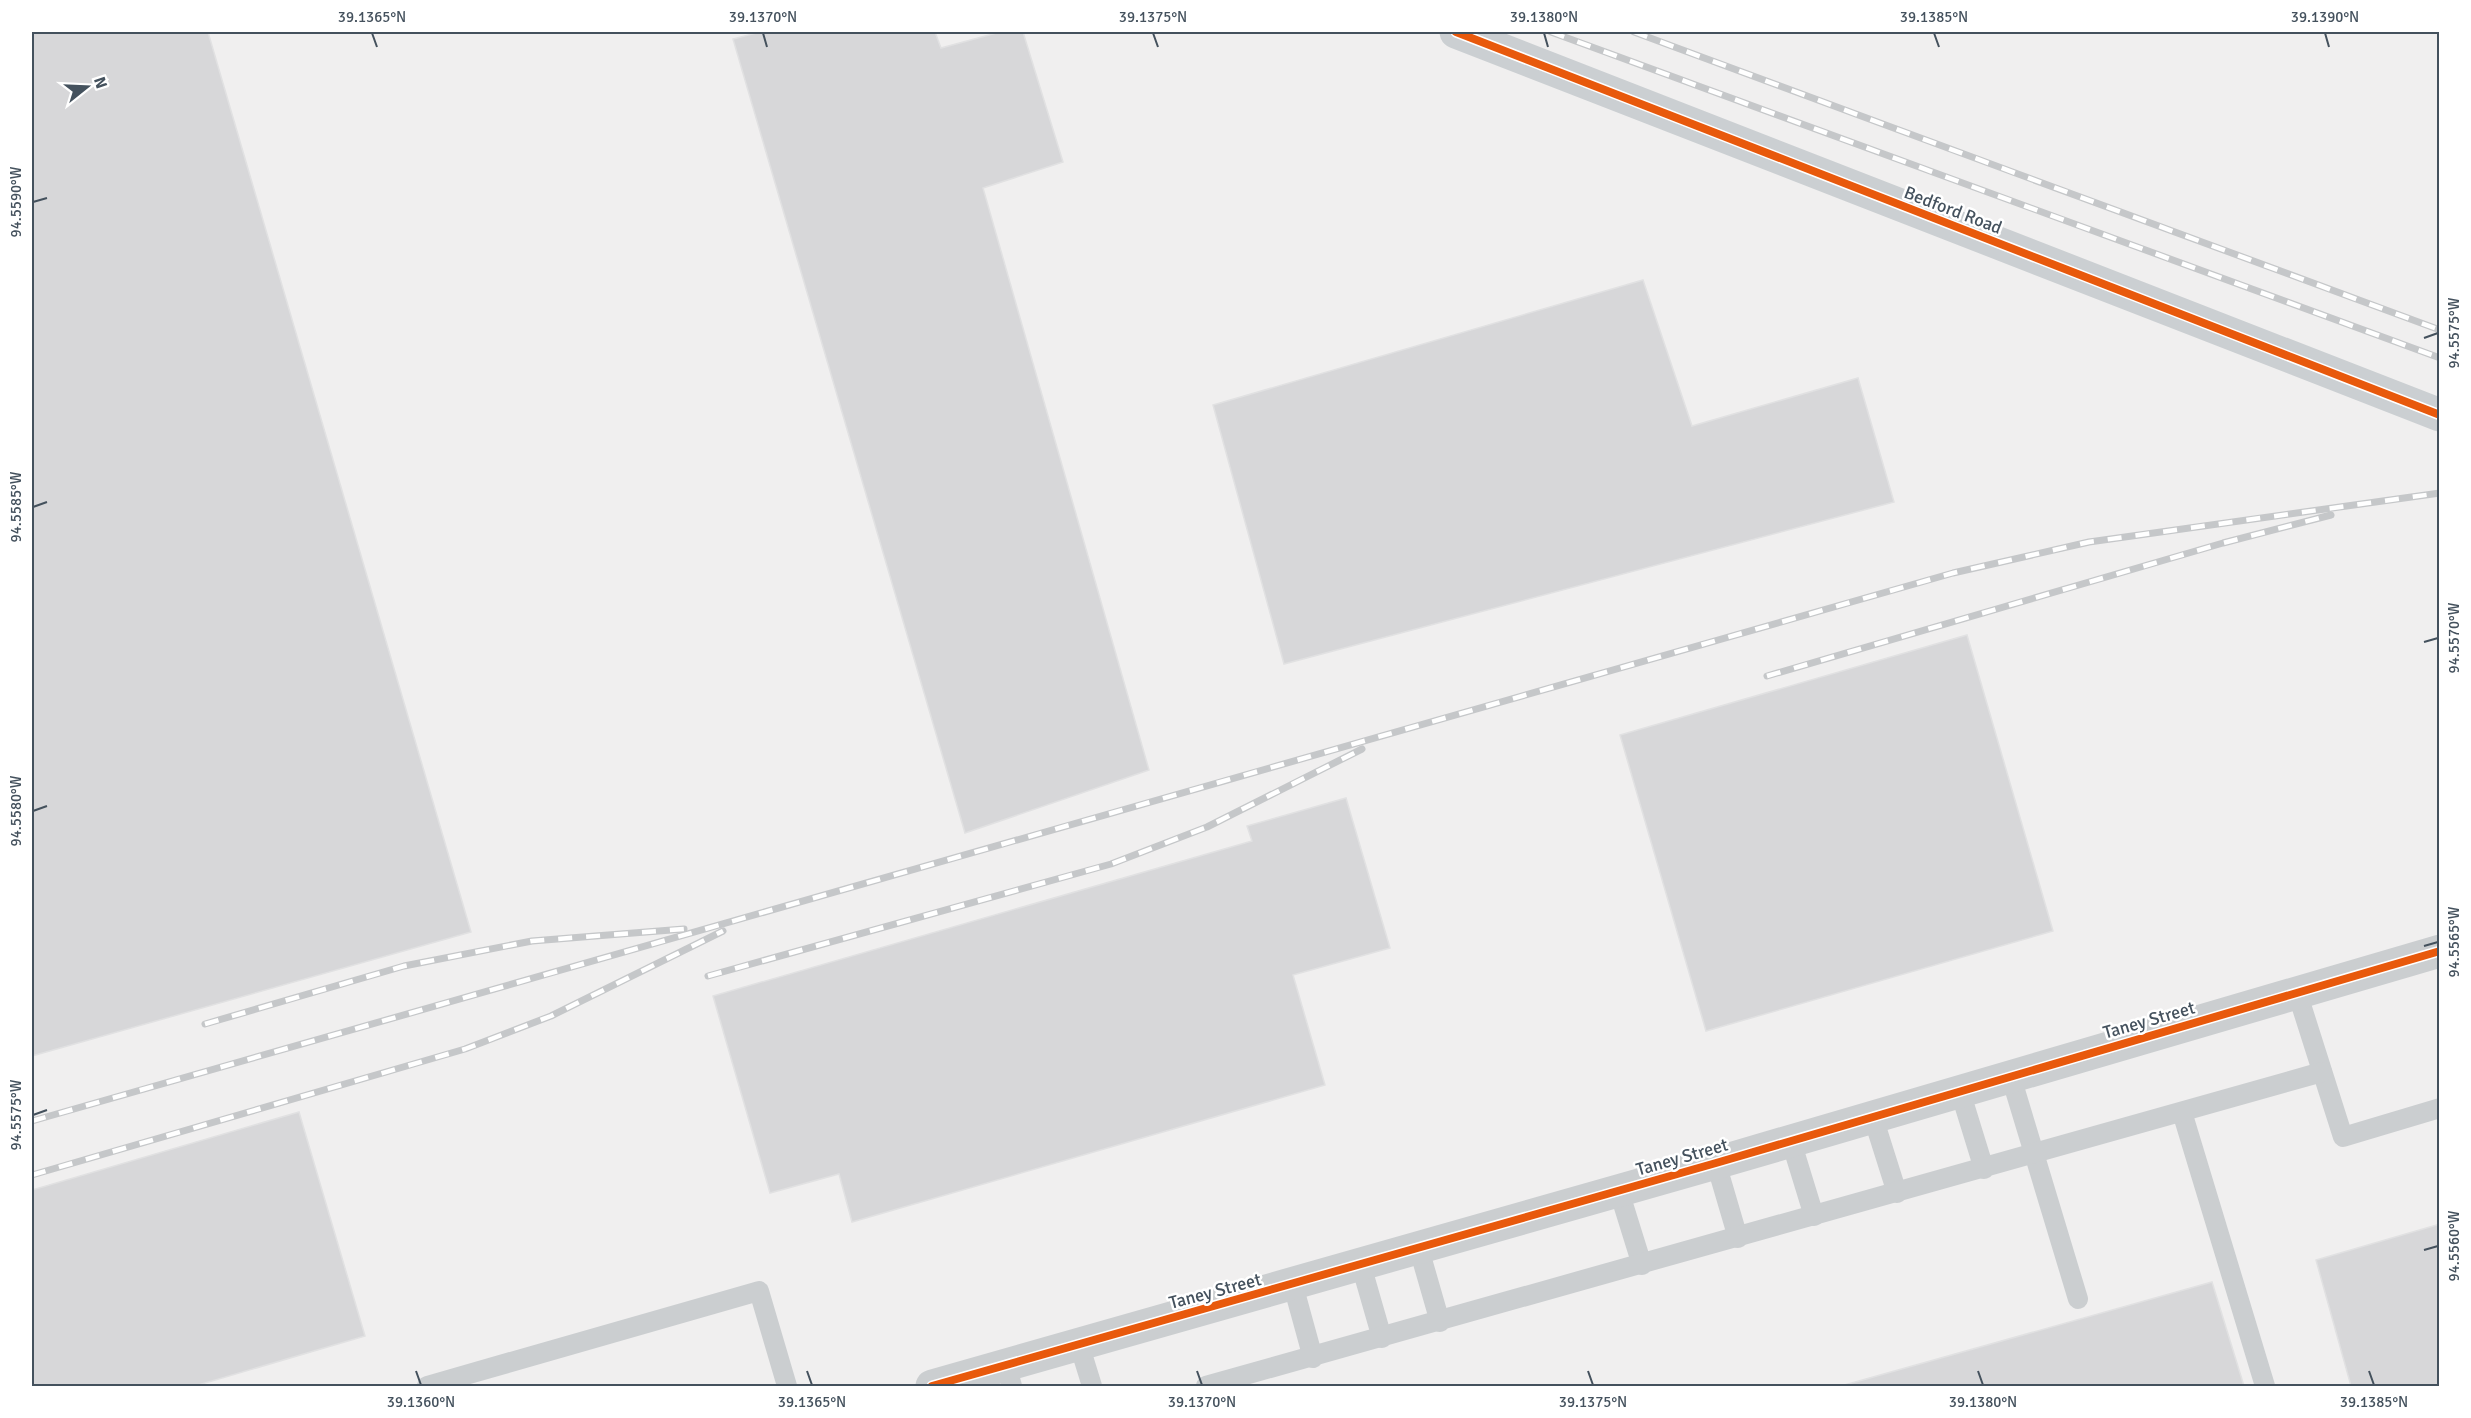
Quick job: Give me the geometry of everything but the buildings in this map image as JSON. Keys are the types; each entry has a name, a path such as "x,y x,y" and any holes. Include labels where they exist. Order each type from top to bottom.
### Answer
{"street":[{"name":"Bedford Road","path":"1456,32 2439,416"},
{"name":"Taney Street","path":"932,1386 1009,1376 1079,1344 1361,1266 2439,951"}],"lane":[{"path":"2297,992 2343,1137 2439,1108"},
{"path":"1206,1386 2035,1155 2322,1072"},
{"path":"2011,1077 2078,1299"},
{"path":"1960,1091 1984,1169"},
{"path":"2182,1112 2265,1386"},
{"path":"1873,1117 1897,1193"},
{"path":"1791,1141 1814,1216"},
{"path":"1716,1163 1738,1238"},
{"path":"1619,1191 1642,1265"},
{"path":"1419,1249 1440,1322"},
{"path":"1361,1266 1382,1338"},
{"path":"1293,1285 1313,1358"},
{"path":"427,1386 759,1291 787,1386"},
{"path":"1079,1344 1092,1386"}],"railway":[{"path":"1551,32 2440,358"},
{"path":"1634,32 2440,330"},
{"path":"32,1121 1953,573 2089,542 2440,493"},
{"path":"1767,676 2223,543 2331,515"},
{"path":"708,976 1111,864 1207,827 1362,749"},
{"path":"205,1024 404,966 532,941 684,929"},
{"path":"32,1175 465,1049 551,1016 723,931"}],"cycle path":[{"path":"1456,32 2440,415"},
{"path":"932,1386 1716,1163 2440,951"}]}
